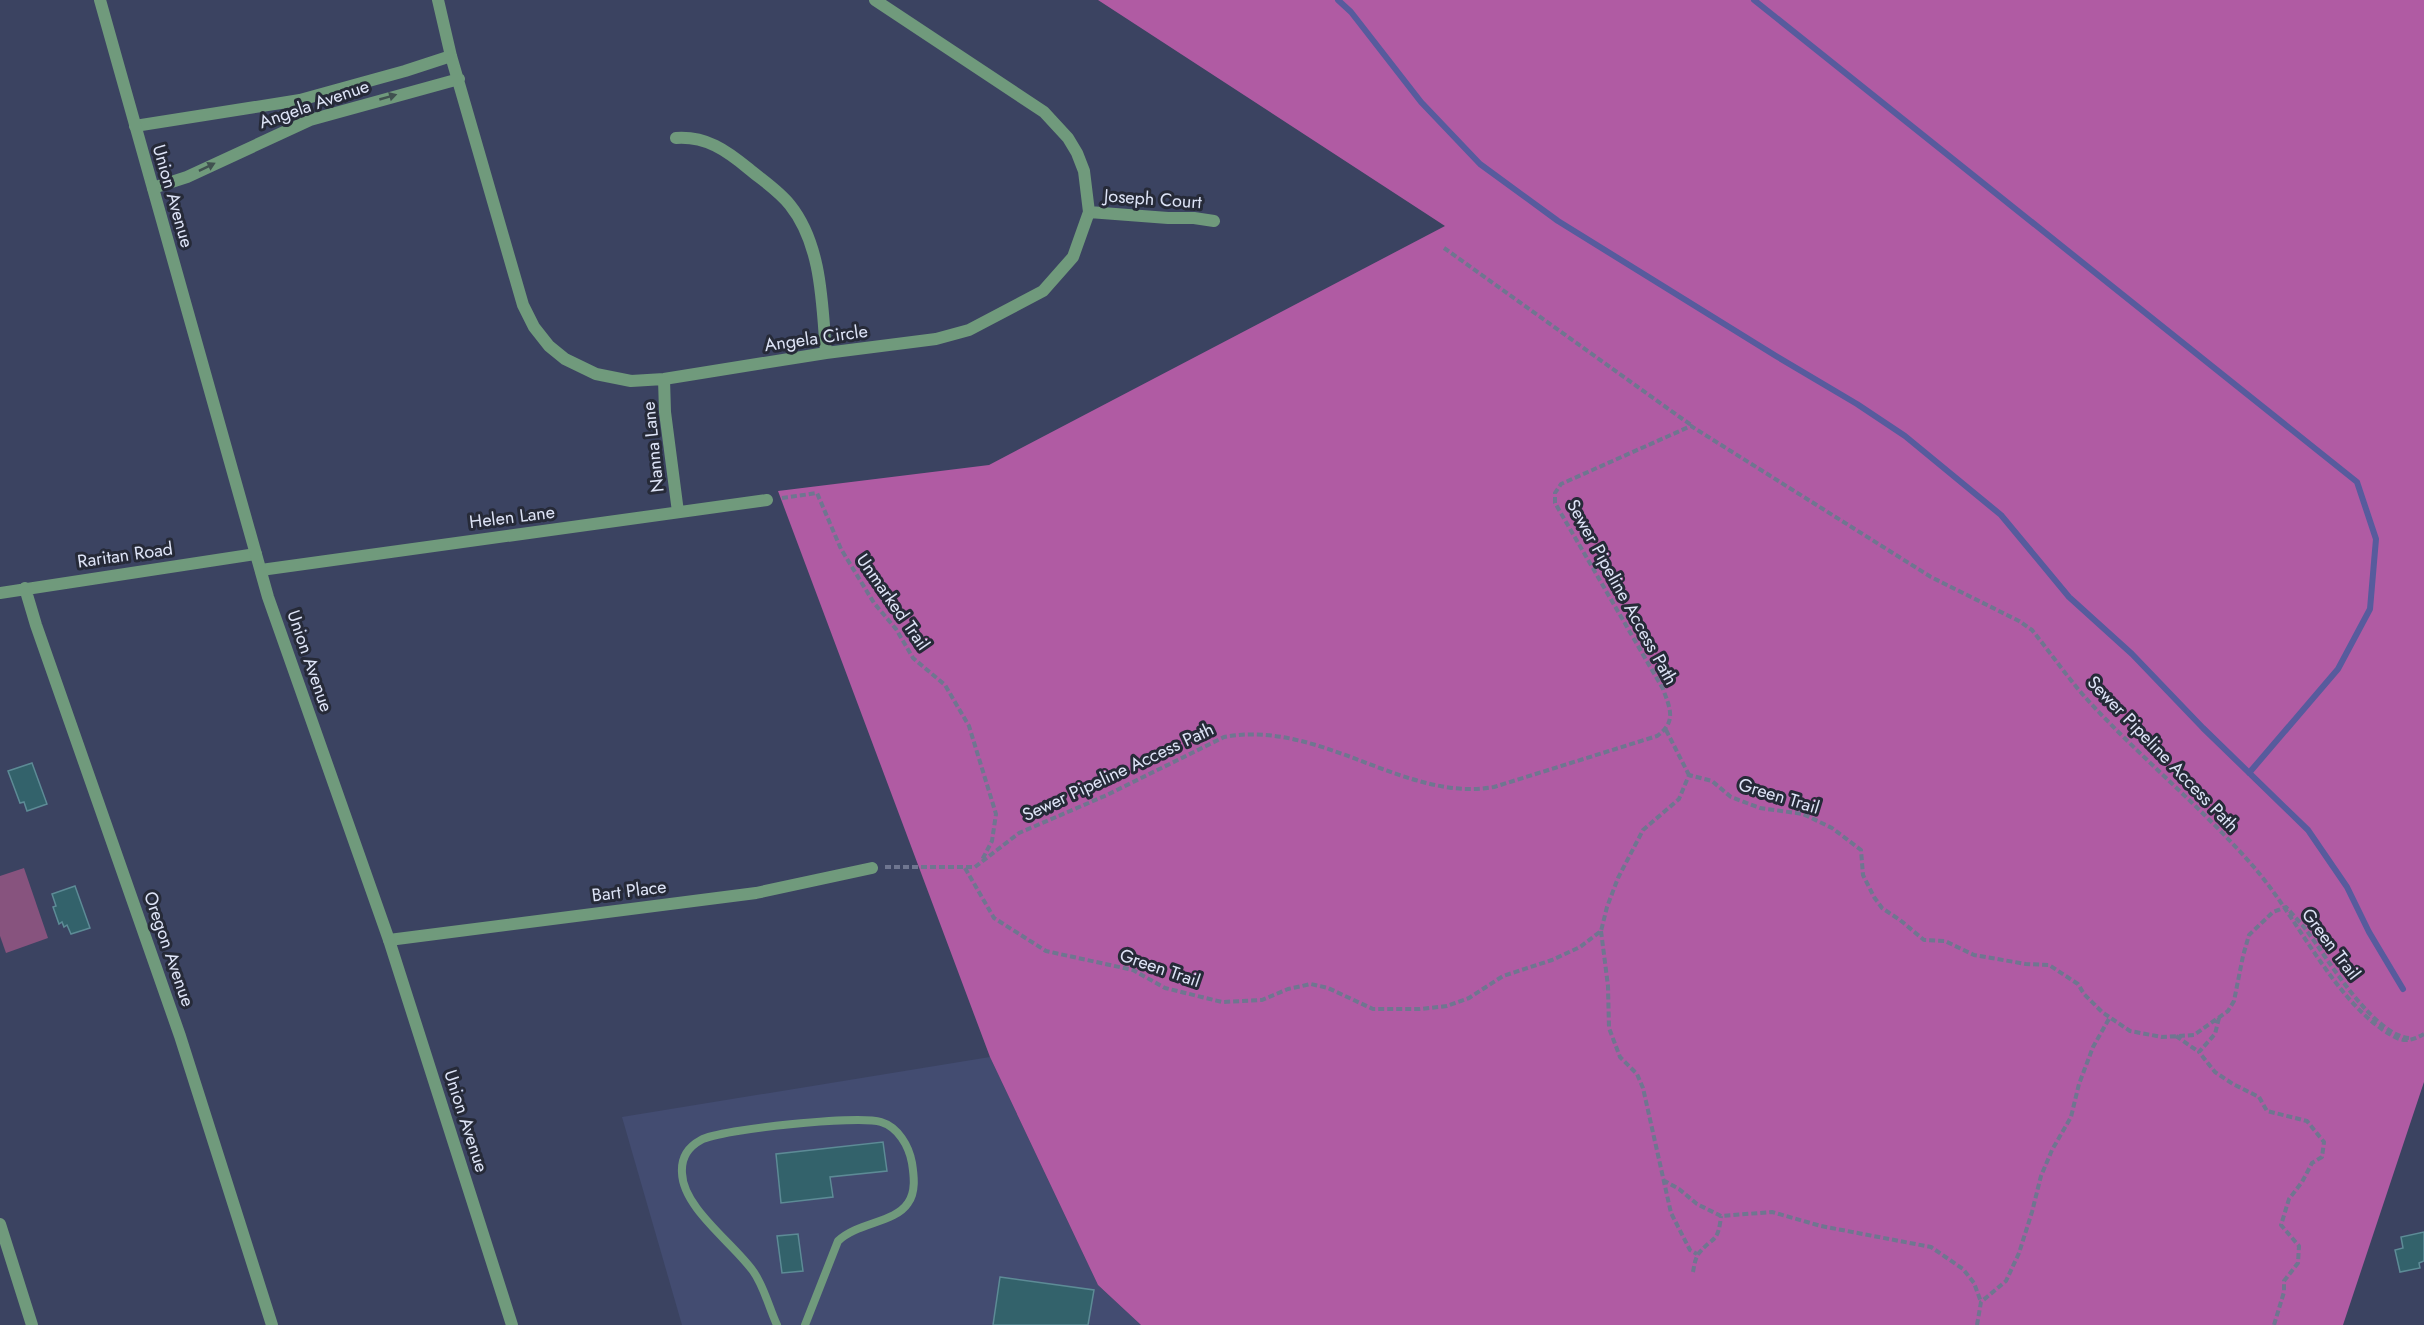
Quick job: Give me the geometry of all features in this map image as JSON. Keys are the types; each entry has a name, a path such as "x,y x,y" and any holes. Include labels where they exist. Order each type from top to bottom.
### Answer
{"street":[{"name":"Union Avenue","path":"100,0 256,554 389,940 512,1325"},
{"name":"Angela Circle","path":"438,0 451,56 523,305 534,327 549,346 565,359 596,375 631,381 664,379 826,353 936,339 969,330 1034,297 1056,278 1072,257 1089,212 1084,171 1068,138 1044,112 875,0"},
{"name":"Angela Avenue","path":"135,126 300,100 451,56"},
{"name":"Angela Avenue","path":"153,188 187,177 310,120 459,79"},
{"path":"675,138 692,137 730,153 791,205 805,226 813,249 826,353"},
{"name":"Joseph Court","path":"1089,212 1214,221"},
{"name":"Nanna Lane","path":"664,379 665,412 678,512"},
{"name":"Helen Lane","path":"261,570 767,500"},
{"name":"Raritan Road","path":"0,592 256,554"},
{"name":"Oregon Avenue","path":"26,588 39,636 180,1036 272,1325"},
{"name":"Bart Place","path":"389,940 756,893 872,868"},
{"path":"0,1224 32,1325"}],"lane":[{"path":"777,1325 754,1273 689,1197 682,1180 682,1163 685,1155 691,1146 700,1140 722,1132 837,1121 882,1122 889,1126 908,1147 914,1172 912,1197 899,1213 862,1226 845,1234 838,1241 805,1325"}],"path":[{"name":"Sewer Pipeline Access Path","path":"1444,248 1692,426 1931,577 2019,621 2032,630 2096,709 2253,866 2285,907 2339,985 2359,1007 2382,1029 2405,1041 2412,1041 2424,1033"},
{"name":"Sewer Pipeline Access Path","path":"872,868 914,865 965,868 981,864 1019,833 1107,795 1224,737 1262,734 1281,737 1326,747 1429,784 1478,790 1494,788 1657,736 1666,730 1671,719 1663,688 1555,503 1555,493 1561,484 1692,426"},
{"name":"Unmarked Trail","path":"767,500 817,494 842,549 874,603 896,629 913,658 945,685 969,726 996,814 992,841 981,864"},
{"path":"1666,730 1689,775 1680,799 1643,830 1618,878 1601,931 1608,986 1609,1028 1620,1057 1637,1074 1644,1088 1671,1213 1690,1250 1697,1254"},
{"name":"Green Trail","path":"1689,775 1712,781 1731,798 1760,807 1803,814 1832,828 1861,850 1863,875 1882,908 1924,940 1945,941 1974,955 2026,964 2049,965 2078,984 2084,994 2130,1031 2162,1037 2194,1035 2228,1011 2234,1001 2242,956 2249,935 2273,912 2285,907"},
{"name":"Green Trail","path":"965,868 994,918 1046,951 1132,970 1165,988 1222,1002 1262,1000 1288,989 1311,984 1328,988 1373,1009 1420,1009 1447,1006 1469,998 1503,976 1552,960 1580,947 1601,931"},
{"path":"1981,1302 2006,1281 2032,1212 2041,1176 2052,1150 2071,1117 2079,1084 2093,1047 2110,1017"},
{"path":"2199,1052 2216,1034 2219,1018"},
{"path":"2176,1036 2199,1052 2215,1072 2259,1097 2267,1111 2307,1121 2324,1142 2322,1157 2312,1163 2302,1182 2289,1199 2281,1224 2299,1246 2298,1263 2284,1281 2284,1292 2274,1325"},
{"path":"1663,1180 1679,1189 1697,1204 1721,1216 1772,1212 1821,1226 1931,1246 1963,1269 1974,1283 1981,1302 1977,1325"},
{"path":"1693,1272 1697,1254 1719,1234 1721,1216"}],"shaded area":[{"path":"1098,0 2424,0 2424,1082 2343,1325 1141,1325 1098,1285 990,1057 778,491 989,465 1445,226"},
{"path":"24,868 48,938 6,953 0,936 0,876"},
{"path":"990,1057 1098,1285 1141,1325 682,1325 622,1117"}],"building":[{"path":"32,763 47,804 27,811 24,802 20,803 8,771"},
{"path":"75,886 90,928 71,934 67,925 64,927 62,922 59,924 53,907 56,906 52,894"},
{"path":"883,1142 887,1171 830,1177 833,1197 781,1203 776,1154"},
{"path":"2424,1232 2424,1261 2419,1263 2420,1268 2400,1272 2395,1250 2403,1248 2401,1237"},
{"path":"798,1234 803,1271 782,1273 777,1236"},
{"path":"1000,1277 1094,1290 1088,1325 993,1325"}],"waterway":[{"path":"1338,0 1351,12 1421,102 1480,164 1558,221 1857,404 1905,436 2001,515 2069,597 2132,654 2203,728 2308,830 2347,887 2369,932 2403,989"},
{"path":"1754,0 2357,482 2376,539 2370,609 2338,669 2249,773"}]}
